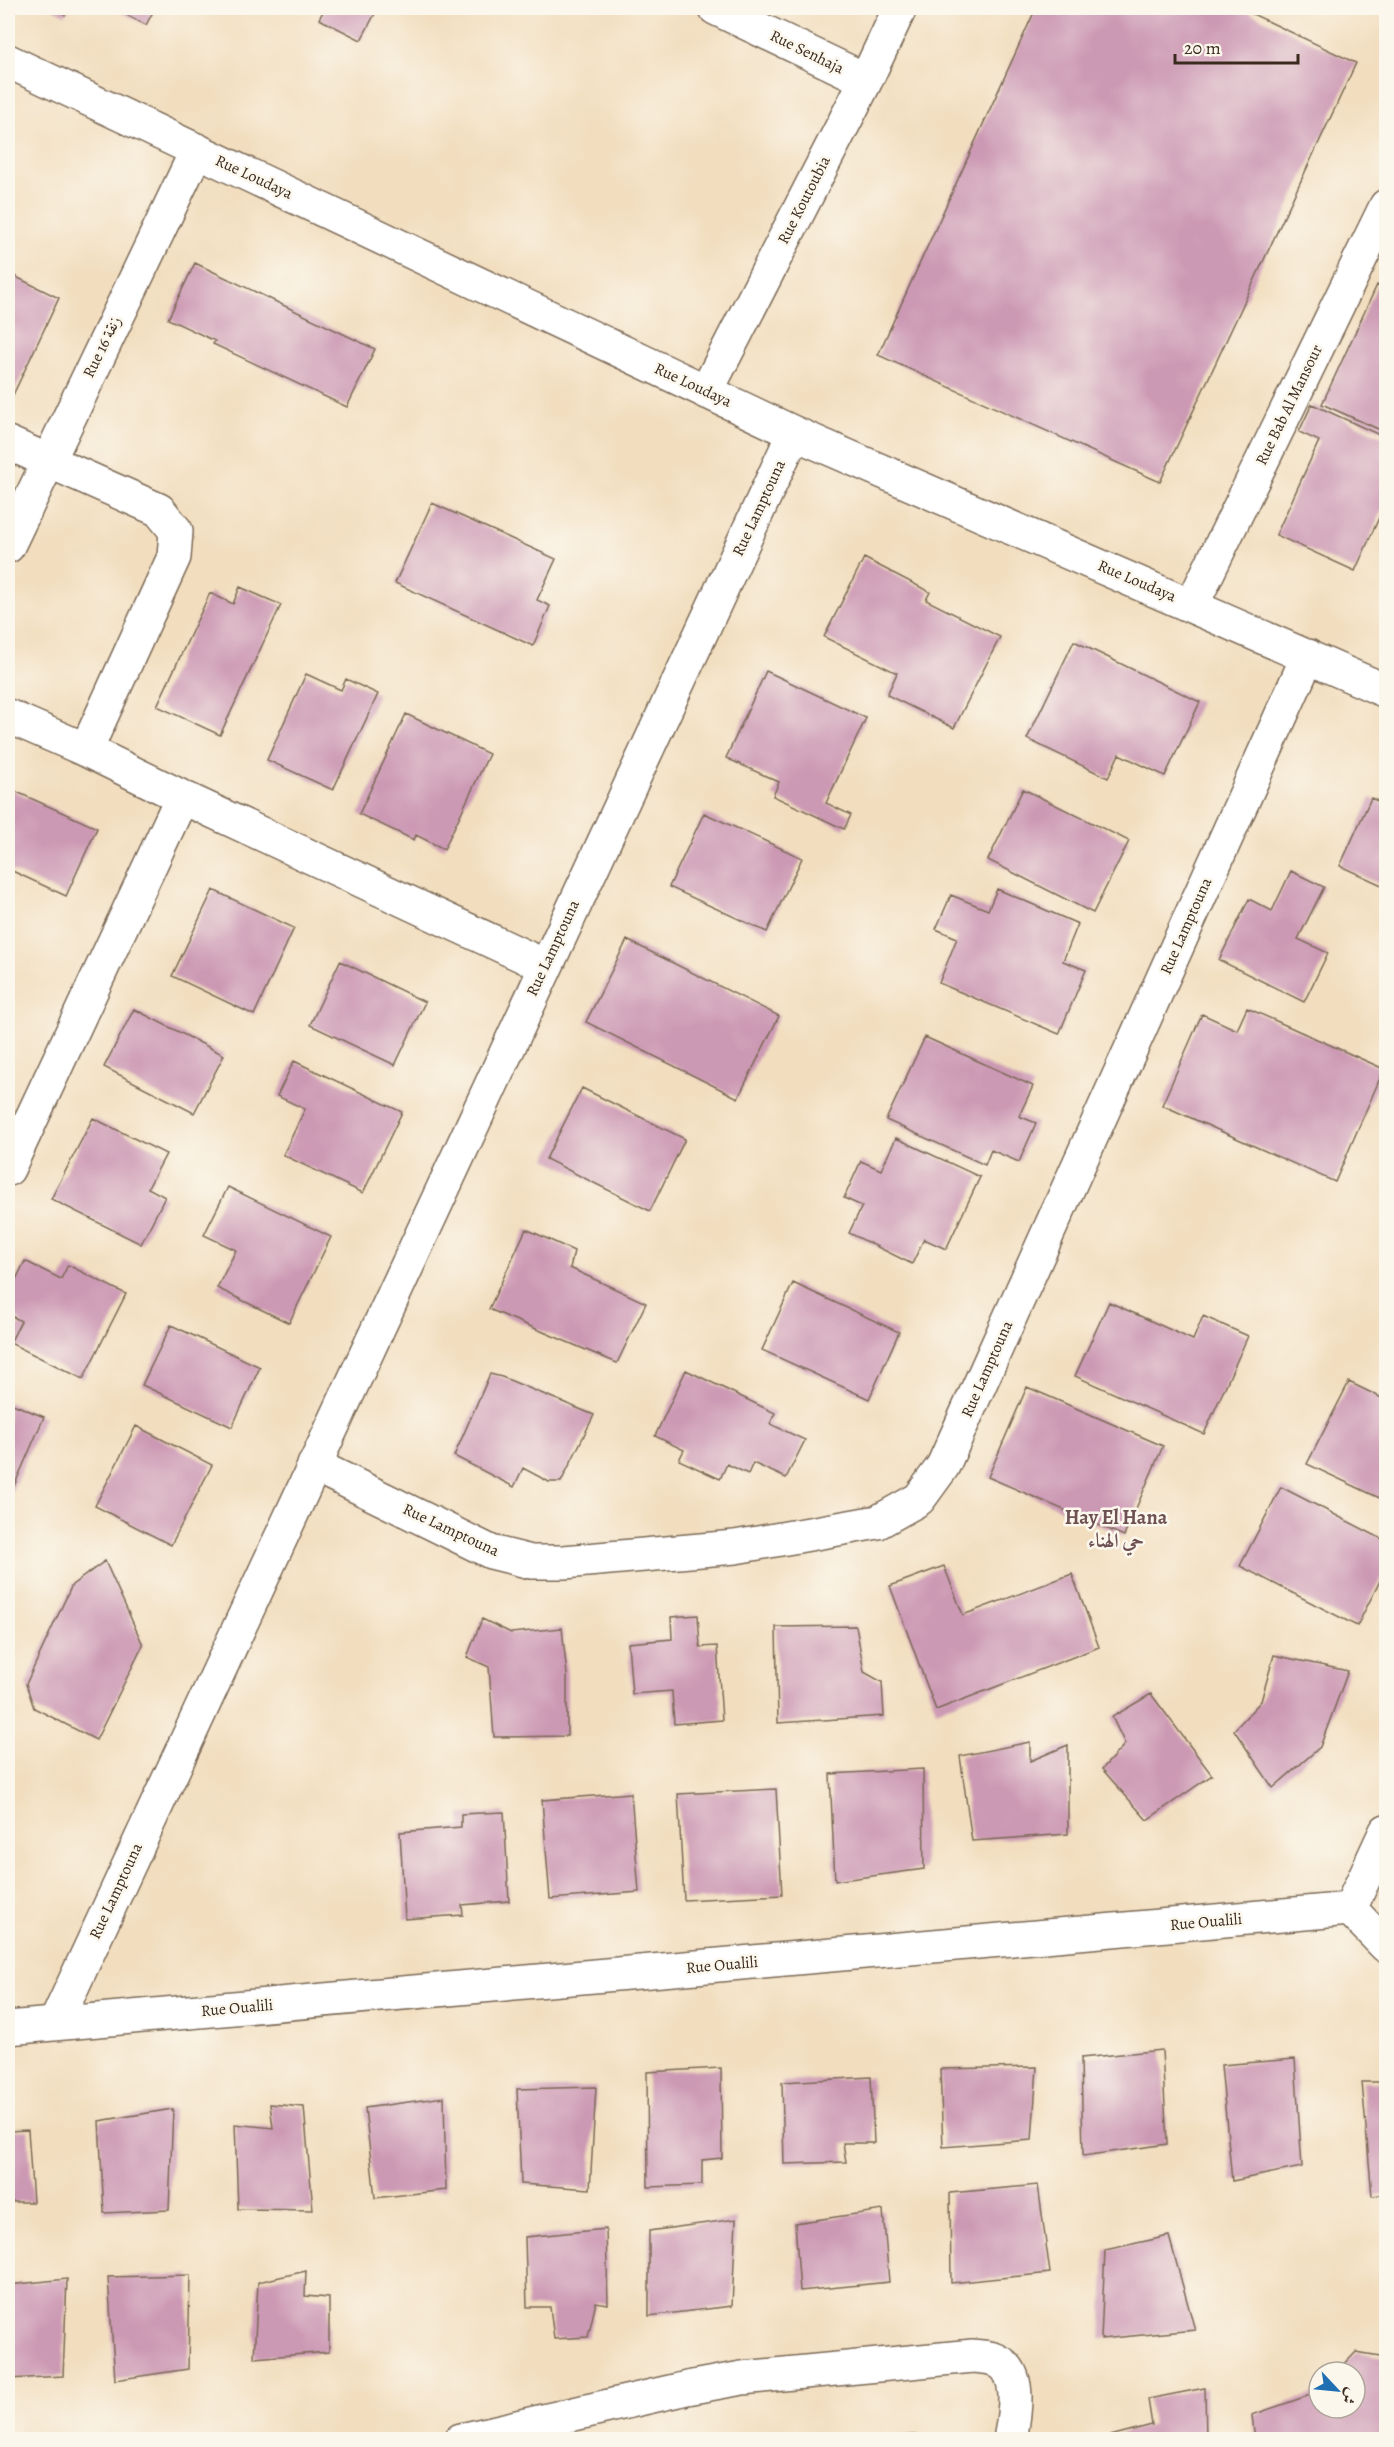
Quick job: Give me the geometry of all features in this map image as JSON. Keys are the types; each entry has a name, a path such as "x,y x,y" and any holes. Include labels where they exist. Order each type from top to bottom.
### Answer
{"street":[{"name":"Rue Senhaja","path":"715,8 866,80"},
{"name":"Rue Koutoubia","path":"706,392 866,80 900,8"},
{"name":"Rue Loudaya","path":"8,61 794,433 1386,691"},
{"name":"Rue 16 زنقة","path":"8,546 197,150"},
{"name":"Rue Bab Al Mansour","path":"1192,605 1386,208"},
{"name":"Rue Lamptouna","path":"55,2024 794,433"},
{"path":"8,443 159,510 176,531 174,557 86,750"},
{"name":"Rue Lamptouna","path":"314,1465 491,1552 531,1562 564,1562 735,1547 878,1522 919,1499 943,1466 1308,656"},
{"path":"8,716 86,750 545,966"},
{"path":"8,1169 182,797"},
{"path":"1386,1831 1350,1909 1386,1946"},
{"name":"Rue Oualili","path":"8,2028 1350,1909"},
{"path":"461,2439 687,2388 742,2378 973,2356 998,2360 1012,2377 1017,2402 1010,2439"}],"building":[{"path":"51,8 70,8 65,15"},
{"path":"113,8 155,8 146,25"},
{"path":"325,8 378,8 361,40 319,19"},
{"path":"1036,8 1240,8 1356,63 1160,482 878,355"},
{"path":"195,263 375,349 347,407 213,344 215,341 168,319"},
{"path":"8,273 59,298 12,397 8,395"},
{"path":"1377,285 1386,289 1385,432 1322,404"},
{"path":"1312,404 1386,438 1386,502 1355,571 1276,535 1319,441 1299,432"},
{"path":"432,503 556,559 537,600 550,606 533,646 395,583"},
{"path":"864,558 930,592 926,600 1000,637 954,728 887,695 897,673 824,637"},
{"path":"240,587 281,605 220,735 157,706 210,593 233,604"},
{"path":"1074,641 1200,702 1165,776 1119,754 1108,778 1027,739"},
{"path":"766,671 866,718 826,803 851,815 844,829 773,796 779,782 726,758"},
{"path":"306,674 341,690 346,679 378,694 333,790 267,760"},
{"path":"406,714 489,754 444,849 416,835 414,840 359,814"},
{"path":"8,788 97,828 66,896 8,869"},
{"path":"1023,789 1129,841 1093,913 988,860"},
{"path":"1371,798 1386,805 1386,887 1340,866"},
{"path":"704,813 802,858 767,932 669,887"},
{"path":"1291,871 1324,887 1298,939 1328,953 1304,1002 1219,960 1249,899 1272,911"},
{"path":"997,889 1078,924 1063,961 1086,970 1059,1034 939,983 957,938 936,929 951,895 988,910"},
{"path":"213,890 294,928 254,1015 172,976"},
{"path":"627,940 779,1016 738,1098 586,1022"},
{"path":"8,955 13,958 8,967"},
{"path":"340,961 425,1002 395,1065 310,1025"},
{"path":"1247,1008 1384,1069 1335,1182 1162,1105 1202,1014 1237,1030"},
{"path":"134,1009 224,1055 194,1113 104,1067"},
{"path":"925,1037 1033,1086 1019,1116 1036,1123 1019,1162 991,1150 985,1165 886,1120"},
{"path":"294,1061 402,1112 363,1193 283,1155 305,1109 277,1096"},
{"path":"582,1088 685,1139 650,1211 546,1159"},
{"path":"93,1118 166,1154 148,1188 165,1197 141,1244 51,1199"},
{"path":"896,1138 980,1177 946,1249 924,1239 912,1264 849,1233 862,1206 844,1198 861,1161 881,1170"},
{"path":"228,1187 331,1237 289,1323 217,1288 236,1250 204,1235"},
{"path":"526,1229 574,1251 570,1268 646,1303 617,1363 489,1309"},
{"path":"25,1261 61,1279 68,1265 126,1294 83,1379 10,1343 21,1321 8,1314 8,1296"},
{"path":"793,1283 899,1332 869,1399 762,1350"},
{"path":"1109,1302 1193,1340 1203,1316 1248,1336 1204,1434 1075,1376"},
{"path":"171,1325 260,1367 232,1427 142,1385"},
{"path":"686,1370 775,1413 770,1424 805,1440 786,1478 753,1463 748,1474 727,1464 720,1479 679,1460 684,1450 655,1436"},
{"path":"490,1374 594,1415 561,1482 549,1482 523,1468 514,1487 454,1456"},
{"path":"1349,1382 1386,1400 1386,1501 1307,1464"},
{"path":"1027,1387 1163,1446 1124,1536 988,1477"},
{"path":"8,1402 44,1417 8,1500"},
{"path":"136,1426 212,1465 171,1545 95,1506"},
{"path":"1281,1487 1386,1541 1386,1569 1357,1626 1240,1566"},
{"path":"105,1561 143,1645 96,1740 34,1708 26,1684 72,1585"},
{"path":"944,1566 963,1615 1072,1574 1099,1647 936,1710 890,1586"},
{"path":"698,1615 700,1647 717,1646 722,1720 674,1724 672,1691 632,1694 628,1643 672,1639 671,1617"},
{"path":"482,1619 511,1633 562,1628 567,1675 567,1736 494,1737 489,1667 467,1657"},
{"path":"856,1626 864,1672 882,1682 884,1716 778,1723 776,1627"},
{"path":"1274,1655 1348,1671 1320,1747 1273,1788 1234,1730 1261,1701"},
{"path":"1151,1694 1212,1775 1147,1820 1102,1769 1125,1744 1112,1717"},
{"path":"1030,1742 1030,1761 1068,1745 1068,1834 972,1841 960,1756"},
{"path":"923,1769 924,1869 835,1881 830,1774"},
{"path":"776,1789 782,1895 684,1900 678,1794"},
{"path":"631,1793 639,1892 550,1899 542,1800"},
{"path":"504,1812 509,1901 462,1905 463,1915 405,1919 400,1832 461,1827 461,1814"},
{"path":"1162,2050 1167,2144 1083,2156 1081,2058"},
{"path":"1295,2059 1302,2167 1232,2181 1221,2065"},
{"path":"1037,2067 1032,2140 943,2147 940,2069"},
{"path":"721,2068 722,2158 702,2160 702,2185 648,2187 647,2072"},
{"path":"871,2077 874,2143 843,2143 846,2162 784,2164 782,2082"},
{"path":"1362,2082 1386,2082 1386,2194 1372,2196"},
{"path":"596,2087 590,2189 521,2184 517,2089"},
{"path":"444,2097 446,2190 375,2198 365,2108"},
{"path":"270,2104 304,2107 313,2210 238,2209 235,2124 273,2128"},
{"path":"173,2109 169,2210 104,2213 99,2121"},
{"path":"28,2130 33,2202 8,2202 8,2131"},
{"path":"1038,2185 1050,2273 951,2283 950,2193"},
{"path":"883,2210 889,2282 800,2291 795,2223"},
{"path":"736,2219 732,2306 649,2316 649,2231"},
{"path":"606,2229 608,2304 596,2302 588,2337 554,2339 550,2307 527,2307 525,2237"},
{"path":"1169,2236 1195,2330 1101,2339 1105,2250"},
{"path":"306,2271 305,2296 329,2298 329,2352 254,2358 258,2282"},
{"path":"190,2275 188,2369 115,2380 108,2277"},
{"path":"67,2279 63,2376 8,2379 8,2285"},
{"path":"1356,2352 1386,2357 1386,2440 1255,2440 1252,2415 1307,2396 1307,2420 1367,2420 1367,2360 1348,2360"},
{"path":"1205,2388 1206,2440 1095,2440 1152,2425 1148,2399"},
{"path":"916,2435 917,2440 872,2440 872,2438"}],"district":[{"name":"Hay El Hana حي الهناء","path":"1116,1528"}]}
